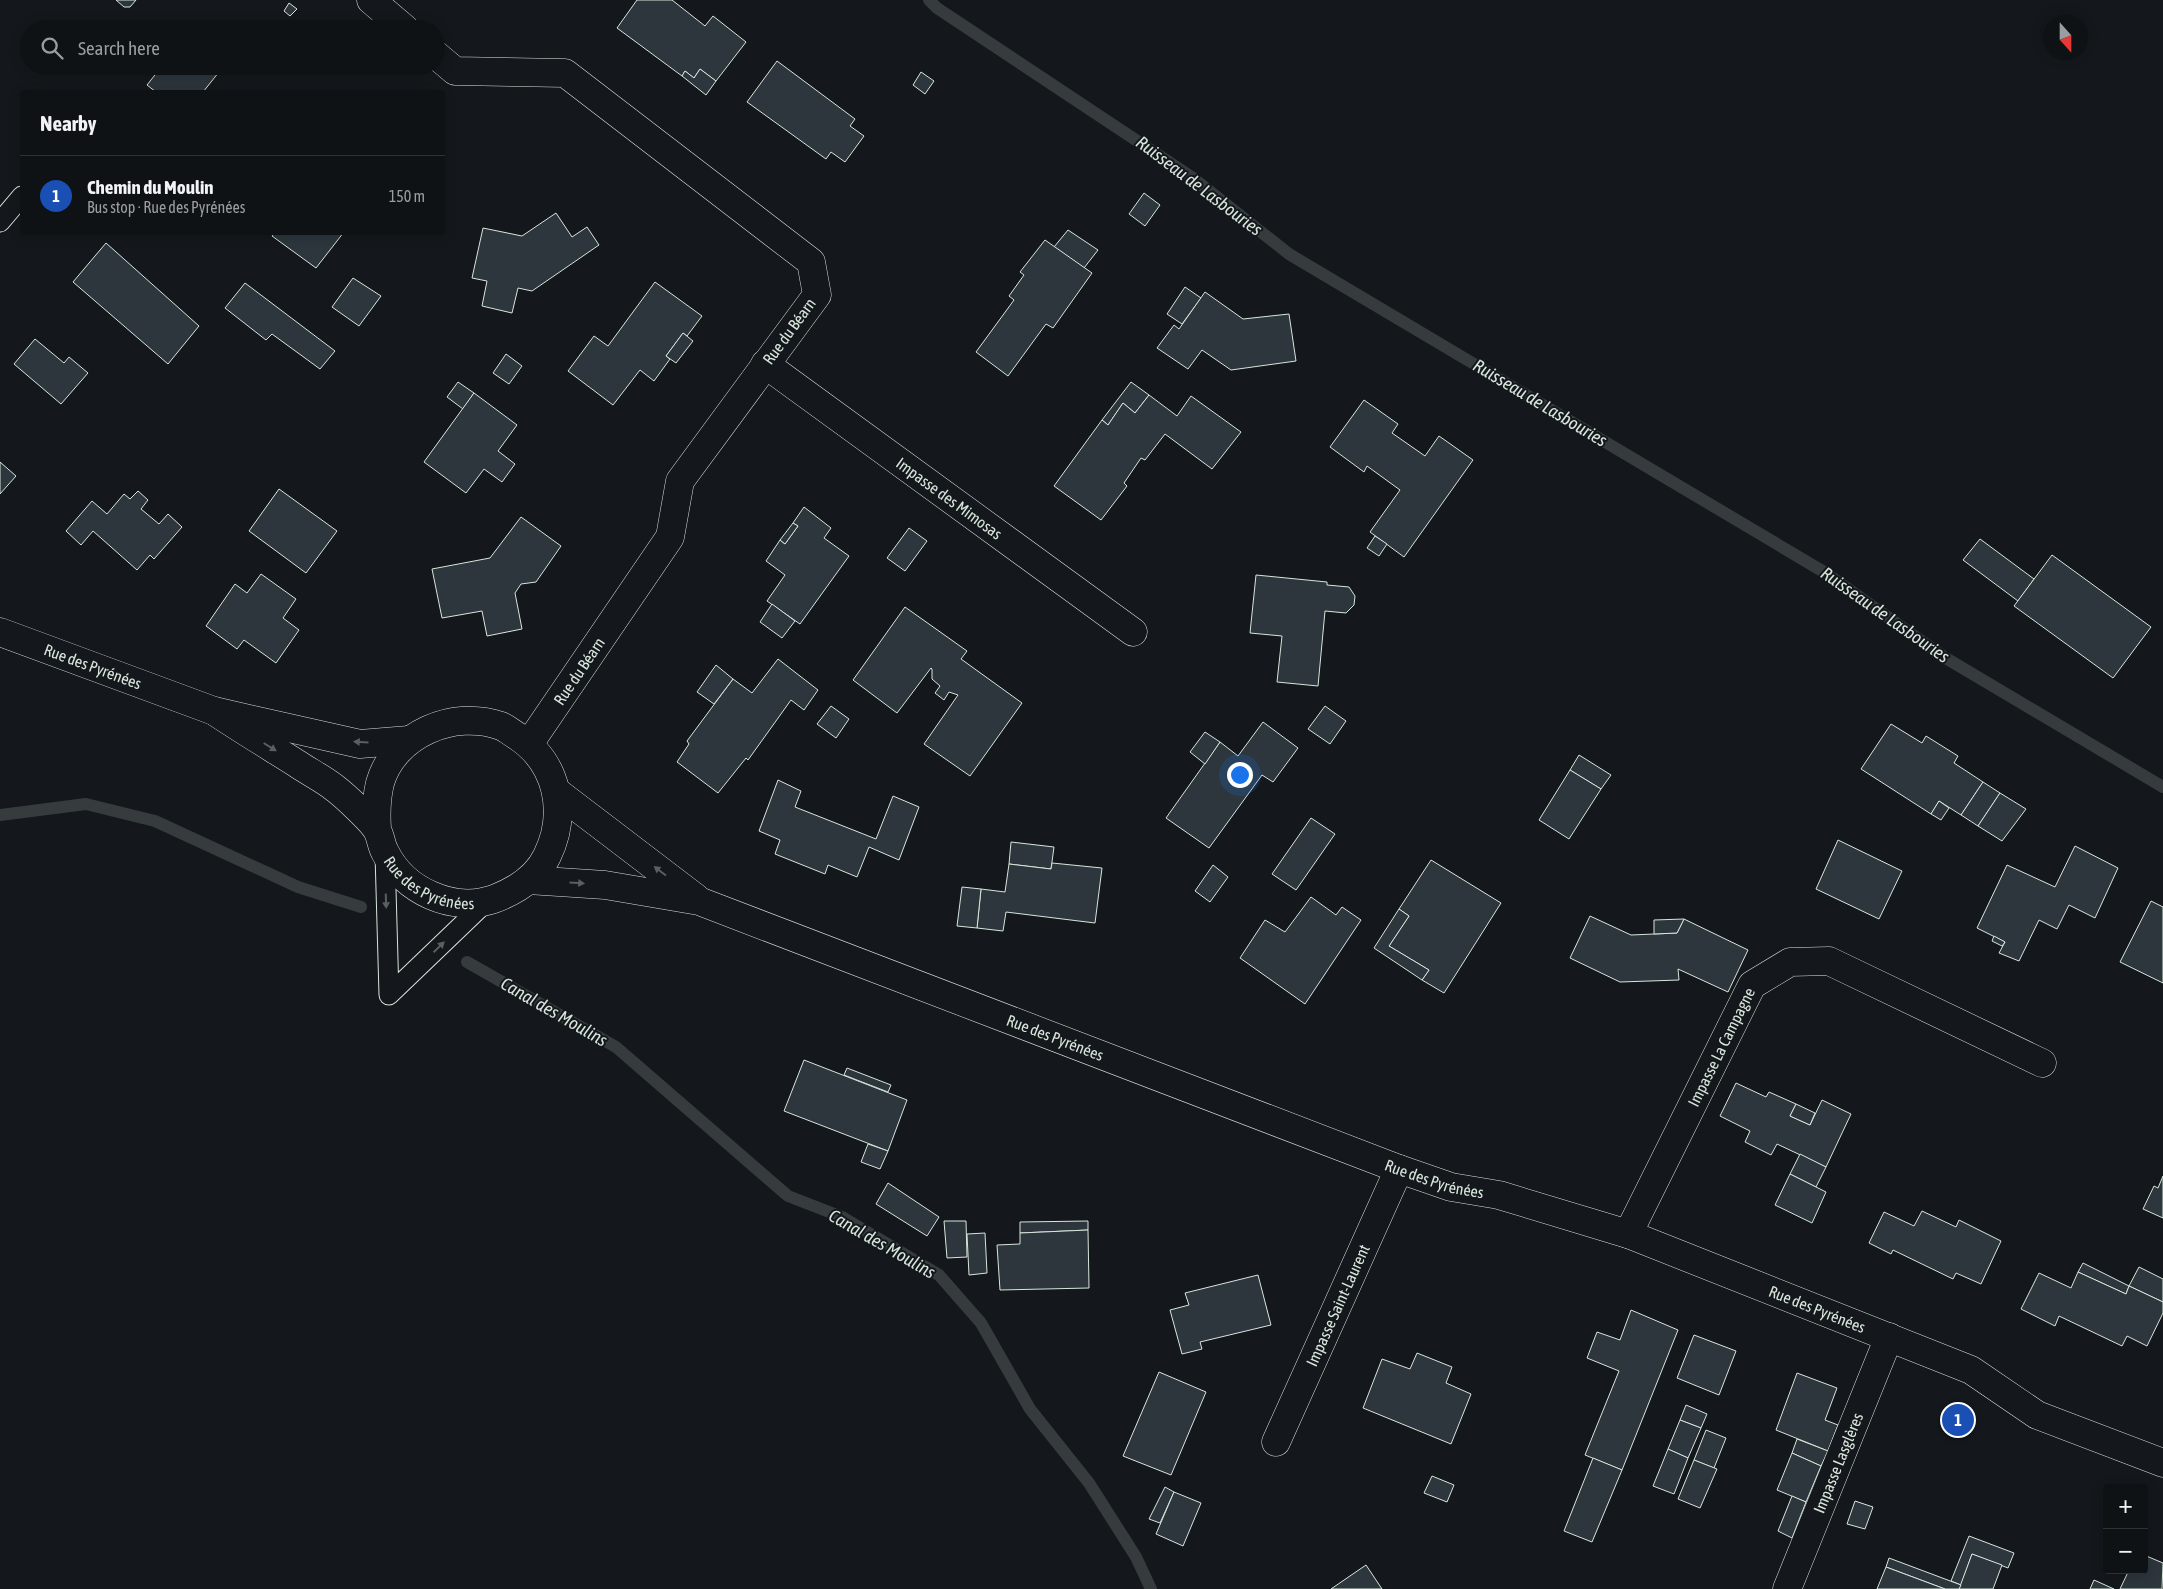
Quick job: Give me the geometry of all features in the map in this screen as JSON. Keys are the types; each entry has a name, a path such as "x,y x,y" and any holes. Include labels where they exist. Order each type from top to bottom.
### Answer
{"main road":[{"path":"371,0 394,20"},
{"name":"Rue du Béarn","path":"445,62 456,71 565,73 811,262 817,295 680,481 670,537 529,744"},
{"name":"Impasse des Mimosas","path":"765,364 1133,632"},
{"name":"Rue des Pyrénées","path":"0,632 214,711 360,744 409,740"},
{"name":"Rue des Pyrénées","path":"214,711 336,788 381,841 398,872 410,883 438,899 462,903 486,902 509,894 528,880 605,886 699,901 1399,1169 1451,1187 1499,1195 1628,1234 1971,1370 2037,1415 2163,1464"},
{"path":"381,841 376,805 381,781 392,759 409,740 437,725 470,720 501,726 529,744 547,766 557,792 559,816 555,840 544,862 528,880"},
{"name":"Rue des Pyrénées","path":"557,792 699,901"},
{"name":"Impasse La Campagne","path":"1628,1234 1752,985 1790,962 1829,961 2042,1063"},
{"name":"Impasse Saint-Laurent","path":"1276,1442 1399,1169"},
{"name":"Impasse Lasglères","path":"1787,1589 1889,1337"}],"lane":[{"path":"0,222 20,198"},
{"path":"381,841 389,995 486,902"}],"building":[{"path":"116,0 136,0 130,7 124,7"},
{"path":"637,0 672,0 705,26 713,16 746,42 716,81 700,69 694,78 685,71 682,76 617,28"},
{"path":"289,3 297,9 290,16 284,11"},
{"path":"777,61 855,119 850,126 864,136 845,162 831,152 826,159 747,102"},
{"path":"700,69 716,81 706,95 682,76 685,71 694,78"},
{"path":"921,72 934,81 925,94 913,85"},
{"path":"155,75 217,75 205,90 153,90 147,85"},
{"path":"1144,193 1160,205 1145,226 1129,214"},
{"path":"556,213 572,237 587,227 599,245 532,291 518,288 512,313 482,306 487,281 472,278 483,228 522,236"},
{"path":"1068,230 1098,250 1084,268 1054,247"},
{"path":"273,235 342,235 316,268"},
{"path":"1045,240 1092,273 1053,328 1046,324 1008,376 976,352 1014,300 1009,296 1024,275 1020,272"},
{"path":"106,243 199,326 168,364 73,282"},
{"path":"353,278 381,296 359,326 332,307"},
{"path":"655,282 702,316 687,336 683,333 666,356 670,359 654,381 640,370 613,405 568,371 594,336 608,346"},
{"path":"245,283 335,351 320,369 272,334 266,340 225,308"},
{"path":"1185,287 1201,298 1182,324 1167,314"},
{"path":"1205,292 1243,319 1289,314 1296,361 1231,370 1202,350 1188,369 1157,348 1174,325 1179,329"},
{"path":"683,333 693,341 676,363 666,356"},
{"path":"35,339 64,363 69,357 88,373 61,404 14,364"},
{"path":"506,354 522,366 509,384 493,373"},
{"path":"458,382 474,393 463,409 447,397"},
{"path":"1131,382 1149,395 1135,413 1123,403 1108,425 1102,420"},
{"path":"474,393 517,425 498,451 515,464 502,482 484,469 466,493 424,462"},
{"path":"1149,395 1177,416 1191,396 1241,432 1212,469 1165,434 1145,460 1141,458 1124,483 1127,486 1101,520 1054,486 1102,420 1108,425 1123,403 1135,413"},
{"path":"1364,400 1398,424 1392,433 1425,456 1439,436 1473,460 1404,557 1370,532 1400,490 1367,466 1364,472 1330,447"},
{"path":"0,462 16,476 0,494"},
{"path":"279,489 337,531 306,573 249,531"},
{"path":"138,491 148,500 141,509 159,524 168,514 182,527 154,559 150,555 137,570 93,531 81,545 66,531 92,501 107,514 124,494 130,499"},
{"path":"804,507 831,528 824,538 849,556 800,624 767,601 785,575 766,561 780,540 785,544 798,526 793,523"},
{"path":"521,517 561,546 536,582 521,584 515,593 522,629 487,636 482,611 442,618 432,569 490,558"},
{"path":"793,523 798,526 785,544 780,540"},
{"path":"909,528 927,541 905,571 887,558"},
{"path":"1375,536 1387,544 1379,556 1367,548"},
{"path":"1980,539 2034,579 2018,601 1963,560"},
{"path":"2052,555 2151,627 2113,678 2014,606"},
{"path":"261,574 296,599 283,618 299,630 276,663 244,640 237,649 206,626 235,584 247,593"},
{"path":"1256,575 1327,582 1327,585 1349,587 1355,596 1354,605 1346,613 1325,611 1318,686 1277,682 1282,636 1250,633"},
{"path":"772,604 795,621 782,638 760,622"},
{"path":"905,607 967,651 961,659 1022,703 970,776 924,744 958,695 949,692 944,700 935,693 940,686 932,679 931,668 897,713 853,680"},
{"path":"778,659 818,690 804,710 791,700 748,760 746,758 718,793 677,762 689,744 687,741 733,679 752,693"},
{"path":"716,665 733,679 714,704 697,692"},
{"path":"831,706 849,719 836,738 817,724"},
{"path":"1325,706 1346,721 1330,744 1308,729"},
{"path":"1263,722 1298,748 1273,782 1262,775 1209,848 1166,818 1220,742 1238,756"},
{"path":"1891,724 1922,743 1926,736 1958,756 1954,763 1983,782 1961,815 1939,801 1931,814 1861,769"},
{"path":"1205,732 1220,742 1205,764 1190,752"},
{"path":"1579,755 1611,775 1601,789 1570,770"},
{"path":"1570,770 1601,789 1569,839 1539,820"},
{"path":"778,780 801,791 795,807 876,839 893,796 919,807 899,860 869,847 857,877 828,865 825,874 775,854 780,840 759,831"},
{"path":"1983,782 2000,793 1978,826 1961,815"},
{"path":"2000,793 2026,809 2002,841 1978,826"},
{"path":"1939,801 1949,808 1941,820 1931,814"},
{"path":"1311,818 1335,834 1296,890 1272,874"},
{"path":"1838,840 1902,871 1879,919 1816,889"},
{"path":"1011,842 1054,847 1051,869 1009,864"},
{"path":"2075,846 2118,868 2095,918 2069,905 2057,929 2039,920 2019,961 1999,953 2005,942 1977,928 2007,865 2055,887"},
{"path":"1431,860 1501,903 1444,993 1422,980 1429,970 1389,946 1409,916 1399,909"},
{"path":"1052,863 1102,868 1095,923 1006,912 1003,931 977,928 981,889 1005,892 1009,864 1051,869"},
{"path":"1213,865 1228,877 1210,902 1195,891"},
{"path":"962,887 981,889 977,928 957,926"},
{"path":"1311,897 1336,915 1342,907 1361,920 1305,1004 1240,958 1265,920 1285,932"},
{"path":"2151,901 2163,907 2163,983 2120,962"},
{"path":"1399,909 1409,916 1389,946 1429,970 1422,980 1374,948"},
{"path":"1590,916 1631,935 1677,933 1684,919 1748,950 1728,992 1678,969 1679,980 1620,982 1570,958"},
{"path":"1684,919 1677,933 1654,934 1654,920"},
{"path":"1994,936 2005,942 2002,946 1992,941"},
{"path":"804,1060 907,1100 888,1151 784,1111"},
{"path":"847,1068 891,1085 888,1092 844,1075"},
{"path":"1736,1083 1766,1097 1769,1092 1796,1104 1790,1116 1810,1125 1822,1100 1851,1114 1826,1167 1777,1144 1771,1155 1745,1142 1750,1131 1720,1116"},
{"path":"1796,1104 1815,1113 1810,1125 1790,1116"},
{"path":"868,1144 888,1151 880,1169 861,1162"},
{"path":"1800,1154 1826,1167 1816,1187 1790,1174"},
{"path":"1790,1174 1826,1192 1812,1223 1775,1205"},
{"path":"2163,1176 2163,1218 2143,1209 2154,1186 2158,1188"},
{"path":"888,1183 939,1217 927,1236 876,1204"},
{"path":"1922,1211 1956,1227 1959,1220 2001,1241 1981,1284 1956,1273 1953,1279 1893,1250 1891,1254 1869,1243 1884,1212 1914,1226"},
{"path":"944,1221 966,1221 967,1257 947,1258"},
{"path":"1088,1221 1088,1230 1020,1233 1020,1222"},
{"path":"1088,1230 1089,1288 1000,1290 997,1245 1020,1244 1020,1233"},
{"path":"985,1233 987,1273 969,1275 967,1234"},
{"path":"2083,1263 2129,1286 2126,1294 2078,1272"},
{"path":"2139,1267 2163,1279 2163,1302 2129,1286"},
{"path":"2078,1272 2126,1294 2129,1286 2163,1302 2163,1313 2147,1346 2127,1336 2122,1346 2059,1316 2055,1326 2021,1309 2039,1273 2071,1288"},
{"path":"1258,1275 1271,1325 1200,1342 1202,1349 1182,1354 1170,1310 1189,1305 1185,1293"},
{"path":"1631,1310 1678,1330 1622,1470 1585,1455 1619,1371 1587,1358 1597,1332 1620,1340"},
{"path":"1694,1335 1736,1351 1719,1395 1677,1378"},
{"path":"1417,1353 1452,1367 1446,1383 1471,1394 1451,1444 1363,1408 1382,1359 1410,1369"},
{"path":"1159,1372 1206,1392 1171,1475 1123,1456"},
{"path":"1797,1373 1837,1388 1825,1420 1838,1425 1828,1451 1776,1430"},
{"path":"1686,1405 1707,1414 1701,1428 1680,1420"},
{"path":"1954,1410 1968,1415 1962,1431 1948,1425"},
{"path":"1680,1420 1701,1428 1688,1458 1668,1449"},
{"path":"1706,1430 1726,1438 1714,1468 1694,1460"},
{"path":"1797,1439 1828,1451 1821,1466 1792,1453"},
{"path":"1668,1449 1688,1458 1674,1494 1653,1486"},
{"path":"1792,1453 1821,1466 1806,1502 1777,1490"},
{"path":"1593,1458 1622,1470 1592,1542 1564,1531"},
{"path":"1694,1460 1717,1469 1700,1508 1678,1499"},
{"path":"1432,1476 1454,1485 1447,1502 1424,1493"},
{"path":"1165,1487 1174,1492 1160,1523 1149,1519"},
{"path":"1174,1492 1201,1503 1183,1546 1156,1534"},
{"path":"1792,1496 1806,1502 1792,1538 1778,1531"},
{"path":"1855,1501 1873,1507 1865,1529 1847,1524"},
{"path":"1969,1536 2014,1553 2008,1568 1972,1554 1961,1585 1951,1581"},
{"path":"1972,1554 2002,1565 1993,1589 1959,1589"},
{"path":"2148,1557 2163,1563 2162,1589 2120,1589 2127,1574 2148,1574"},
{"path":"1889,1558 1961,1585 1959,1589 1945,1589 1886,1567"},
{"path":"1366,1565 1382,1589 1331,1589"},
{"path":"1886,1567 1945,1589 1877,1589"},
{"path":"2094,1580 2114,1589 2090,1589"}],"waterway":[{"name":"Ruisseau de Lasbouries","path":"929,0 937,8 1193,178 1289,254 1824,572 1944,657 2163,787"},
{"name":"Canal des Moulins","path":"0,815 86,804 155,821 298,887 361,907"},
{"name":"Canal des Moulins","path":"467,962 616,1047 788,1196 842,1217 939,1275 981,1323 1030,1409 1089,1483 1136,1557 1151,1589"}],"place":[{"name":"Chemin du Moulin","path":"1958,1420"}]}
